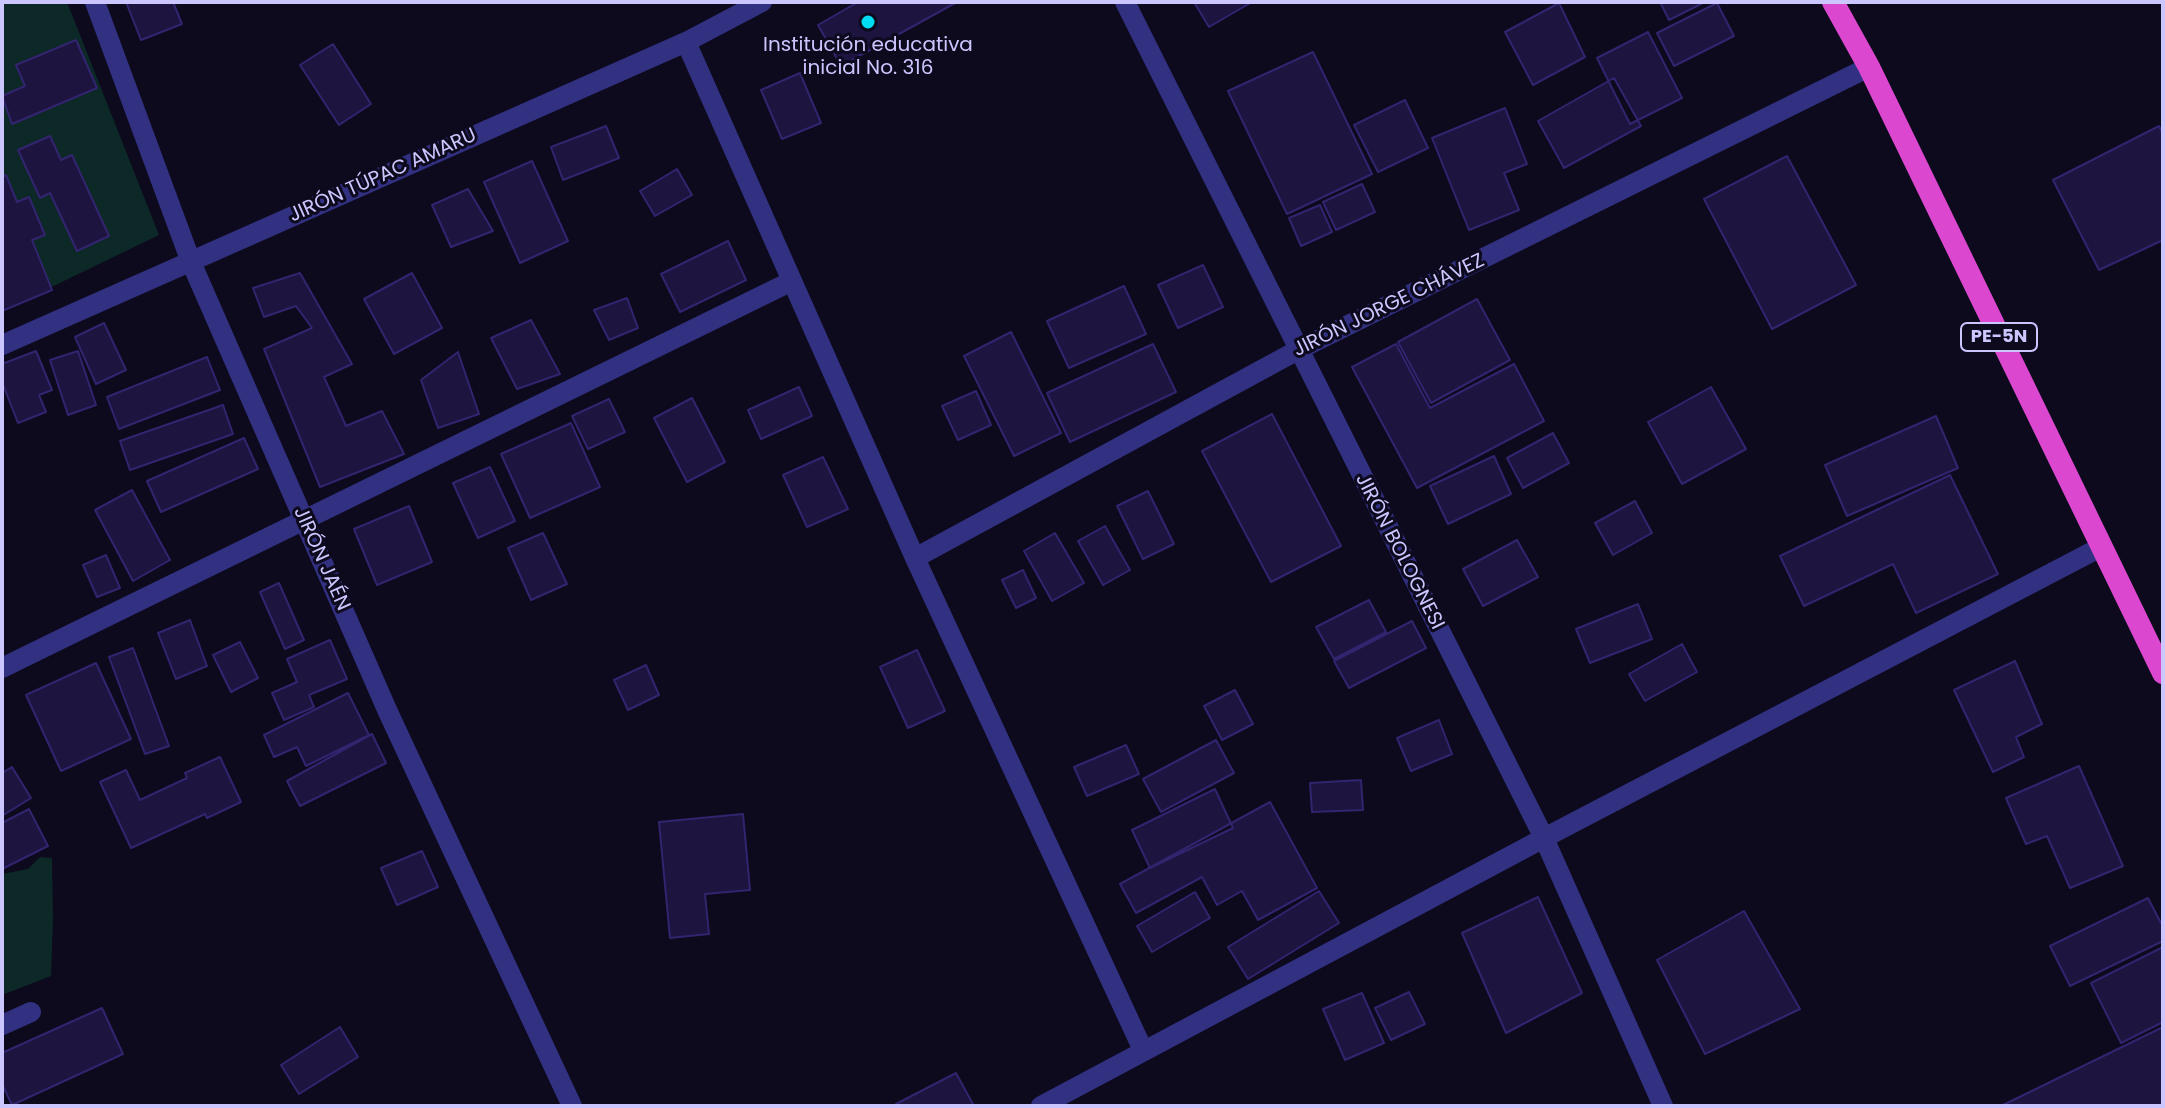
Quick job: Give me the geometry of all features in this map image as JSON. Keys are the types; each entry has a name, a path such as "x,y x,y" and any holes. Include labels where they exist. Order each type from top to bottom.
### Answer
{"highway":[{"name":"PE-5N","path":"1833,2 1869,67 2163,673"}],"street":[{"name":"JIRÓN JAÉN","path":"95,2 191,262 401,740 572,1106"},
{"name":"JIRÓN TÚPAC AMARU","path":"2,345 686,42 762,2"},
{"name":"JIRÓN BOLOGNESI","path":"1125,2 1544,838 1663,1106"},
{"path":"686,42 915,558 1143,1050"},
{"name":"JIRÓN JORGE CHÁVEZ","path":"915,558 1298,350 1869,67"},
{"path":"2,668 792,281"},
{"path":"1041,1106 1544,838 2101,547"},
{"path":"2,1025 31,1012"}],"green space":[{"path":"2,2 67,2 159,235 2,311"},
{"path":"40,857 52,858 51,976 2,995 2,874 28,869"}],"building":[{"path":"126,2 173,2 182,24 141,40"},
{"path":"858,2 957,2 841,66 818,25"},
{"path":"1194,2 1252,2 1209,27"},
{"path":"1660,2 1705,2 1669,20"},
{"path":"1559,3 1585,57 1533,85 1505,32"},
{"path":"1717,3 1734,36 1674,66 1657,33"},
{"path":"1648,32 1682,98 1630,124 1597,58"},
{"path":"76,40 97,88 12,124 2,96 25,86 16,65"},
{"path":"333,44 371,104 339,125 300,65"},
{"path":"1313,52 1372,174 1287,214 1228,91"},
{"path":"800,73 821,123 782,139 761,90"},
{"path":"1614,78 1641,126 1564,168 1538,121"},
{"path":"1405,100 1428,148 1378,172 1354,125"},
{"path":"1505,108 1527,164 1504,173 1519,210 1469,230 1432,138"},
{"path":"606,126 619,158 563,180 551,147"},
{"path":"2159,126 2163,134 2163,240 2099,270 2053,180"},
{"path":"50,136 61,160 72,155 109,236 77,251 50,193 40,198 18,150"},
{"path":"1787,156 1856,285 1772,329 1704,199"},
{"path":"532,161 568,241 520,263 484,182"},
{"path":"677,169 692,195 655,216 640,191"},
{"path":"6,175 17,202 29,197 45,235 32,240 52,290 2,311 2,177"},
{"path":"1362,184 1375,212 1336,230 1323,202"},
{"path":"468,189 493,231 451,247 432,205"},
{"path":"1320,205 1332,232 1301,246 1289,218"},
{"path":"728,241 746,280 680,312 661,274"},
{"path":"1203,265 1223,307 1178,328 1158,285"},
{"path":"300,273 352,364 324,377 346,426 382,411 404,454 320,487 264,349 312,328 296,306 264,317 253,288"},
{"path":"412,273 442,328 394,354 364,299"},
{"path":"1124,286 1146,334 1069,368 1047,321"},
{"path":"627,298 638,328 609,340 594,310"},
{"path":"1477,299 1510,360 1431,403 1398,342"},
{"path":"531,320 560,374 517,389 491,338"},
{"path":"104,323 126,370 96,384 75,337"},
{"path":"1011,332 1061,433 1014,456 964,356"},
{"path":"1153,344 1176,392 1070,442 1047,393"},
{"path":"1396,344 1430,408 1514,364 1544,421 1417,488 1352,367"},
{"path":"36,351 52,390 39,395 46,412 18,423 2,382 2,364"},
{"path":"78,351 96,405 68,415 50,360"},
{"path":"458,352 479,414 438,428 421,380"},
{"path":"207,357 220,390 119,429 107,397"},
{"path":"799,387 812,416 761,439 748,410"},
{"path":"1711,387 1746,449 1682,484 1648,422"},
{"path":"976,391 991,425 958,440 942,406"},
{"path":"692,398 725,462 687,482 654,418"},
{"path":"609,399 625,432 588,449 572,416"},
{"path":"223,405 233,434 130,470 120,441"},
{"path":"1272,414 1341,546 1271,582 1202,451"},
{"path":"1936,416 1958,468 1847,516 1825,465"},
{"path":"571,423 600,487 530,518 501,454"},
{"path":"1553,433 1569,463 1523,488 1507,458"},
{"path":"244,438 258,469 161,512 147,481"},
{"path":"1494,456 1511,494 1448,524 1430,486"},
{"path":"823,457 848,509 807,527 783,475"},
{"path":"490,467 515,521 478,538 453,483"},
{"path":"1950,475 1998,574 1916,613 1893,564 1804,606 1780,556"},
{"path":"132,490 170,560 133,581 95,510"},
{"path":"1148,491 1174,544 1143,559 1117,506"},
{"path":"1635,501 1652,533 1613,555 1595,523"},
{"path":"409,506 432,562 377,585 354,529"},
{"path":"1105,526 1130,570 1103,585 1078,541"},
{"path":"543,533 567,584 531,600 508,548"},
{"path":"1055,533 1084,583 1052,601 1024,551"},
{"path":"1517,540 1538,577 1483,606 1463,569"},
{"path":"106,555 120,588 97,597 83,565"},
{"path":"1023,570 1036,598 1016,608 1002,580"},
{"path":"279,583 304,640 285,649 260,592"},
{"path":"1369,600 1386,632 1334,659 1316,627"},
{"path":"1638,604 1652,639 1590,663 1576,629"},
{"path":"190,620 207,666 176,679 158,633"},
{"path":"1412,621 1426,648 1349,688 1334,661"},
{"path":"330,640 347,679 309,695 314,707 284,720 272,693 297,682 287,659"},
{"path":"240,642 258,678 231,692 213,655"},
{"path":"1682,644 1697,672 1645,701 1629,674"},
{"path":"133,648 169,746 145,754 109,657"},
{"path":"917,650 945,711 908,728 880,667"},
{"path":"2015,661 2042,724 2016,737 2024,757 1993,772 1954,690"},
{"path":"96,663 131,739 61,771 26,695"},
{"path":"646,665 659,695 628,710 614,680"},
{"path":"1235,690 1253,724 1222,740 1204,706"},
{"path":"348,693 369,735 306,766 297,747 274,757 264,735"},
{"path":"1439,720 1452,754 1411,771 1397,738"},
{"path":"372,734 386,763 300,806 287,781"},
{"path":"1216,740 1234,773 1161,812 1143,779"},
{"path":"1126,745 1139,774 1087,796 1074,767"},
{"path":"220,757 241,802 207,818 205,814 131,848 100,782 126,770 140,800 187,778 185,773"},
{"path":"2079,766 2123,866 2070,888 2047,836 2026,844 2006,798"},
{"path":"12,767 31,798 2,816 2,773"},
{"path":"1361,780 1363,810 1312,812 1310,783"},
{"path":"1215,789 1233,828 1150,868 1132,830"},
{"path":"1270,802 1317,888 1258,920 1242,891 1217,905 1202,877 1136,913 1120,884"},
{"path":"29,809 48,846 2,869 2,823"},
{"path":"743,814 750,890 705,894 709,934 670,938 659,822"},
{"path":"422,851 438,887 397,905 381,868"},
{"path":"1319,891 1339,923 1248,979 1228,947"},
{"path":"1195,892 1210,918 1152,952 1137,926"},
{"path":"1538,897 1582,993 1506,1033 1462,933"},
{"path":"2148,898 2163,927 2163,941 2070,986 2050,946"},
{"path":"1744,911 1800,1009 1705,1054 1657,960"},
{"path":"2163,947 2163,1022 2121,1043 2091,983"},
{"path":"1409,992 1425,1024 1391,1040 1375,1008"},
{"path":"1362,993 1384,1043 1345,1060 1323,1009"},
{"path":"102,1008 123,1054 12,1105 2,1084 2,1053"},
{"path":"340,1027 358,1057 299,1094 281,1065"},
{"path":"2163,1027 2163,1106 2001,1106"},
{"path":"956,1073 974,1106 897,1106 896,1104"}],"place":[{"name":"Institución educativa inicial No. 316","path":"868,22"}]}
